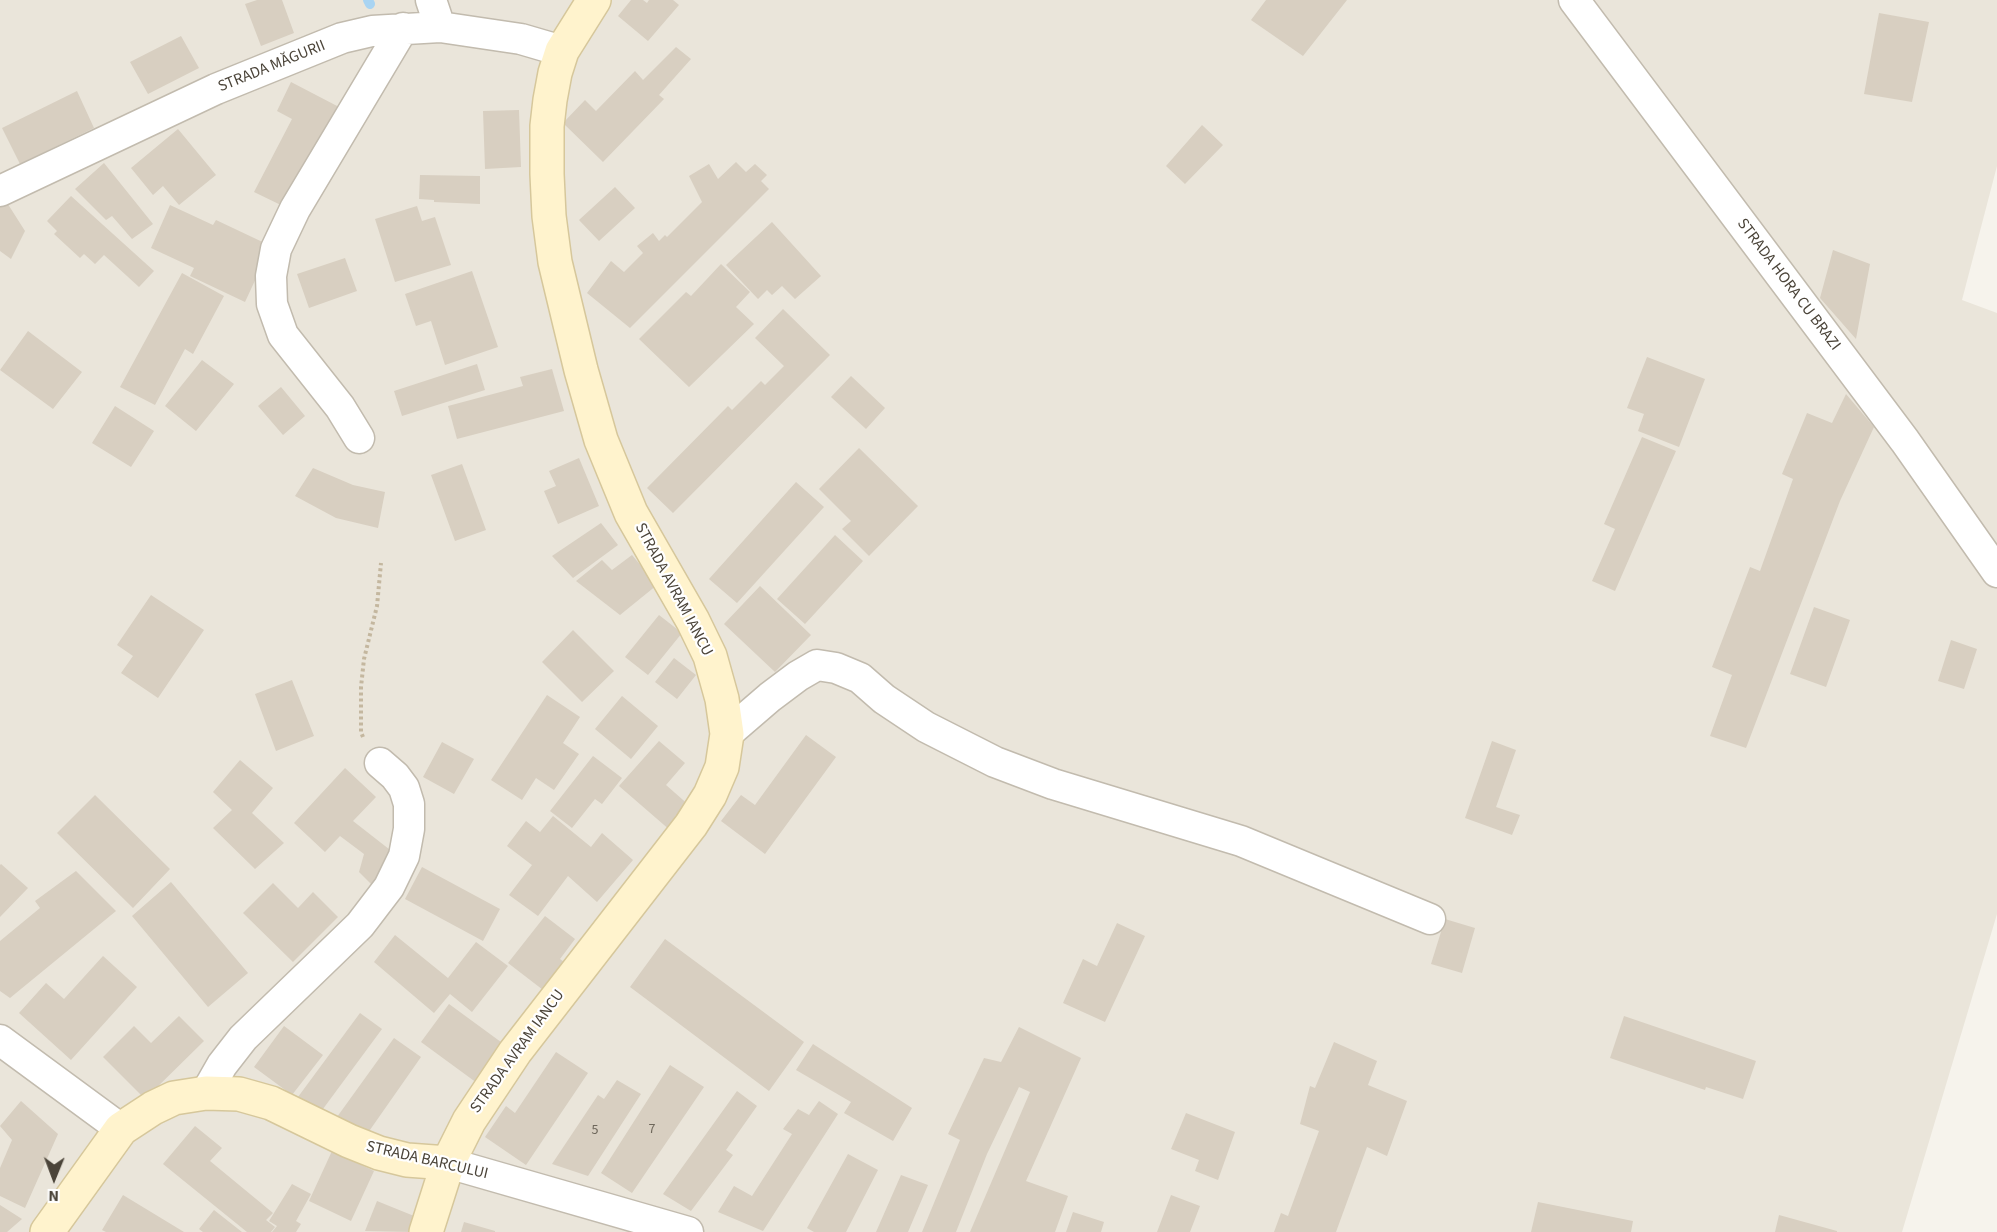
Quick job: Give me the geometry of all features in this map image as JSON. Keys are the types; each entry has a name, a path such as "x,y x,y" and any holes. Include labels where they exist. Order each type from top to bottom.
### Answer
{"main road":[{"name":"STRADA AVRAM IANCU","path":"426,1232 448,1163 469,1121 515,1052 691,825 710,795 722,767 727,734 722,699 710,656 693,621 631,513 601,440 581,370 555,262 547,185 547,126 550,100 562,51 594,0"},
{"name":"STRADA BARCULUI","path":"121,1129 153,1108 174,1098 206,1093 239,1094 271,1103 379,1153 407,1160 448,1163"},
{"path":"47,1232 121,1129"}],"street":[{"name":"STRADA HORA CU BRAZI","path":"1574,0 1905,441 1997,572"},
{"name":"STRADA MĂGURII","path":"0,191 216,89 342,38 372,31 403,28 435,14 562,51"},
{"path":"359,438 340,407 283,335 272,304 271,276 276,249 295,209 403,28"},
{"path":"727,734 798,676 817,665 836,668 860,678 884,699 927,727 995,762 1053,784 1241,841 1430,918"},
{"path":"206,1093 222,1065 243,1038 360,925 389,887 404,856 410,829 409,804 404,788 395,776 380,763"},
{"path":"0,1040 121,1129"},
{"name":"STRADA BARCULUI","path":"448,1163 688,1232"}],"path":[{"path":"380,763 367,748 361,732 361,687 364,658 376,606 381,563"}],"shaded area":[{"path":"0,0 1997,0 1997,166 1962,300 1997,313 1997,914 1902,1232 0,1232"}],"building":[{"path":"257,0 282,0 294,33 261,46 245,4"},
{"path":"631,0 643,0 647,3 649,0 673,0 679,5 648,41 618,16"},
{"path":"1266,0 1347,0 1303,56 1251,20"},
{"path":"1879,13 1929,22 1912,102 1864,94"},
{"path":"181,36 199,68 148,94 130,62"},
{"path":"676,47 691,59 659,95 664,99 603,162 563,123 585,100 596,111 635,71 643,80"},
{"path":"291,82 339,107 287,208 254,192 292,119 277,111"},
{"path":"77,91 94,128 20,164 2,128"},
{"path":"519,110 521,167 485,169 483,111"},
{"path":"1202,125 1223,145 1185,184 1166,166"},
{"path":"178,129 216,175 179,205 163,186 153,195 131,168"},
{"path":"736,162 746,172 755,164 767,175 761,181 769,189 630,328 587,293 611,261 624,272 643,253 637,246 653,233 659,241 665,235 667,237 702,202 689,176 709,164 718,179"},
{"path":"104,163 153,224 132,239 112,216 106,220 75,189"},
{"path":"420,175 480,176 480,204 419,199"},
{"path":"615,187 635,208 599,241 579,220"},
{"path":"71,196 154,271 139,287 104,255 95,264 84,254 80,258 54,234 57,231 47,221"},
{"path":"4,198 25,231 11,259 0,251 0,201"},
{"path":"170,205 213,225 216,220 271,246 245,302 190,276 194,268 151,248"},
{"path":"417,206 422,221 435,217 451,265 395,282 375,219"},
{"path":"772,222 821,276 795,299 782,286 772,295 767,290 758,299 726,265"},
{"path":"1833,250 1870,264 1856,339 1820,298"},
{"path":"345,258 357,291 309,308 297,274"},
{"path":"721,264 750,292 736,307 754,324 689,387 639,339 686,292 691,296"},
{"path":"472,271 498,347 445,365 431,321 416,326 405,294"},
{"path":"182,273 224,296 193,354 185,349 155,405 120,387"},
{"path":"783,309 830,355 673,513 647,488 728,406 732,410 761,381 765,385 784,366 755,338"},
{"path":"28,331 82,372 53,409 0,370"},
{"path":"1647,357 1705,379 1679,447 1638,431 1644,414 1627,408"},
{"path":"202,360 234,384 196,431 165,406"},
{"path":"477,364 485,390 402,416 394,391"},
{"path":"552,369 564,411 457,439 448,406 523,386 520,377"},
{"path":"851,376 885,408 866,429 831,397"},
{"path":"281,387 305,416 283,435 258,406"},
{"path":"1846,394 1874,427 1840,501 1746,748 1710,736 1732,675 1712,667 1750,567 1760,571 1793,479 1782,474 1807,413 1832,423"},
{"path":"115,406 154,431 131,467 92,443"},
{"path":"1642,437 1676,451 1615,591 1592,581 1615,529 1604,524"},
{"path":"859,448 918,506 869,556 842,529 851,521 819,489"},
{"path":"579,458 599,506 558,524 544,491 556,486 549,471"},
{"path":"462,464 486,530 455,541 431,475"},
{"path":"313,468 353,485 385,492 378,528 336,518 295,496"},
{"path":"796,482 824,507 737,603 709,579"},
{"path":"601,523 618,545 573,578 552,556"},
{"path":"835,535 863,561 805,624 777,599"},
{"path":"632,555 657,585 620,615 576,581 602,560 612,570"},
{"path":"760,586 811,635 775,672 724,624"},
{"path":"151,595 204,630 158,698 121,673 133,656 117,645"},
{"path":"1814,607 1850,620 1826,687 1790,674"},
{"path":"659,615 682,633 648,675 625,657"},
{"path":"573,630 614,671 582,702 542,662"},
{"path":"1951,640 1977,649 1964,689 1938,681"},
{"path":"674,658 696,675 677,699 655,682"},
{"path":"292,680 314,736 276,751 255,694"},
{"path":"547,695 580,717 563,743 579,754 554,790 536,778 522,800 491,780"},
{"path":"622,696 658,726 631,759 595,729"},
{"path":"806,735 836,757 765,854 721,821 741,795 755,805"},
{"path":"659,741 685,763 666,785 691,807 671,831 619,786"},
{"path":"1492,741 1516,750 1496,807 1520,815 1512,835 1465,818"},
{"path":"442,742 474,759 454,794 423,777"},
{"path":"593,756 622,778 602,804 595,799 572,828 550,811"},
{"path":"240,760 273,788 252,813 284,843 255,869 213,828 232,810 213,792"},
{"path":"345,768 376,797 353,821 394,853 375,888 359,872 364,854 340,836 325,852 294,823"},
{"path":"95,795 170,869 133,908 57,833"},
{"path":"553,816 591,847 602,833 633,860 597,902 568,876 538,916 509,895 532,865 507,846 526,821 540,832"},
{"path":"0,865 28,888 0,917"},
{"path":"422,867 500,909 483,941 405,899"},
{"path":"76,871 116,911 10,998 0,991 0,941 40,908 35,901"},
{"path":"171,882 248,973 208,1007 132,916"},
{"path":"273,883 298,908 313,892 338,917 293,962 243,913"},
{"path":"545,916 575,939 560,959 568,965 547,993 508,963"},
{"path":"1445,919 1475,928 1462,973 1431,964"},
{"path":"1117,923 1145,936 1105,1022 1063,1003 1083,959 1097,966"},
{"path":"395,935 448,978 476,942 508,966 472,1012 450,994 434,1013 374,962"},
{"path":"665,939 804,1042 769,1091 630,987"},
{"path":"103,956 137,987 71,1060 19,1013 46,983 64,999"},
{"path":"449,1004 505,1045 477,1083 421,1042"},
{"path":"360,1013 382,1029 320,1113 298,1097"},
{"path":"179,1016 204,1041 145,1099 103,1057 134,1026 151,1043"},
{"path":"1624,1016 1756,1061 1743,1099 1706,1087 1705,1090 1610,1058"},
{"path":"284,1026 323,1055 292,1095 254,1067"},
{"path":"1019,1027 1081,1058 1026,1181 1068,1196 1055,1232 970,1232 1030,1092 1019,1087 987,1154 956,1232 922,1232 960,1140 948,1134 984,1058 1001,1062"},
{"path":"394,1038 421,1057 365,1137 337,1117"},
{"path":"1334,1042 1377,1061 1368,1085 1407,1101 1387,1156 1367,1147 1336,1232 1274,1232 1281,1213 1288,1216 1319,1131 1300,1124 1310,1086 1315,1088"},
{"path":"813,1044 912,1108 893,1141 844,1113 851,1102 796,1070"},
{"path":"556,1052 588,1073 526,1165 485,1137 506,1106 515,1113"},
{"path":"670,1065 704,1087 632,1193 601,1173"},
{"path":"617,1080 641,1094 588,1176 552,1164 598,1095 604,1099"},
{"path":"737,1091 757,1106 726,1150 733,1155 691,1211 663,1194"},
{"path":"21,1101 58,1134 25,1208 0,1196 0,1168 12,1140 0,1126"},
{"path":"819,1101 838,1114 763,1231 718,1212 734,1186 752,1196 792,1134 783,1129 798,1109 809,1115"},
{"path":"1186,1113 1235,1132 1218,1180 1195,1171 1199,1160 1171,1149"},
{"path":"195,1126 222,1148 210,1161 273,1213 266,1220 275,1227 271,1232 247,1232 163,1164"},
{"path":"332,1151 374,1171 351,1221 309,1201"},
{"path":"848,1154 878,1170 846,1232 814,1232 807,1228"},
{"path":"901,1175 928,1185 908,1232 876,1232"},
{"path":"292,1184 311,1194 296,1221 301,1224 296,1232 272,1232 277,1226 269,1221"},
{"path":"123,1195 184,1232 106,1232 102,1230"},
{"path":"1171,1195 1200,1206 1190,1232 1157,1232"},
{"path":"377,1201 419,1218 413,1232 365,1231"},
{"path":"1538,1202 1633,1221 1631,1232 1531,1232"},
{"path":"0,1205 22,1219 7,1232 0,1232"},
{"path":"214,1210 242,1232 203,1232 199,1229"},
{"path":"1073,1212 1104,1222 1101,1232 1066,1232"},
{"path":"1779,1215 1837,1231 1837,1232 1775,1232"},
{"path":"464,1222 495,1231 495,1232 461,1232"}],"waterway":[{"path":"368,0 370,4"}]}
